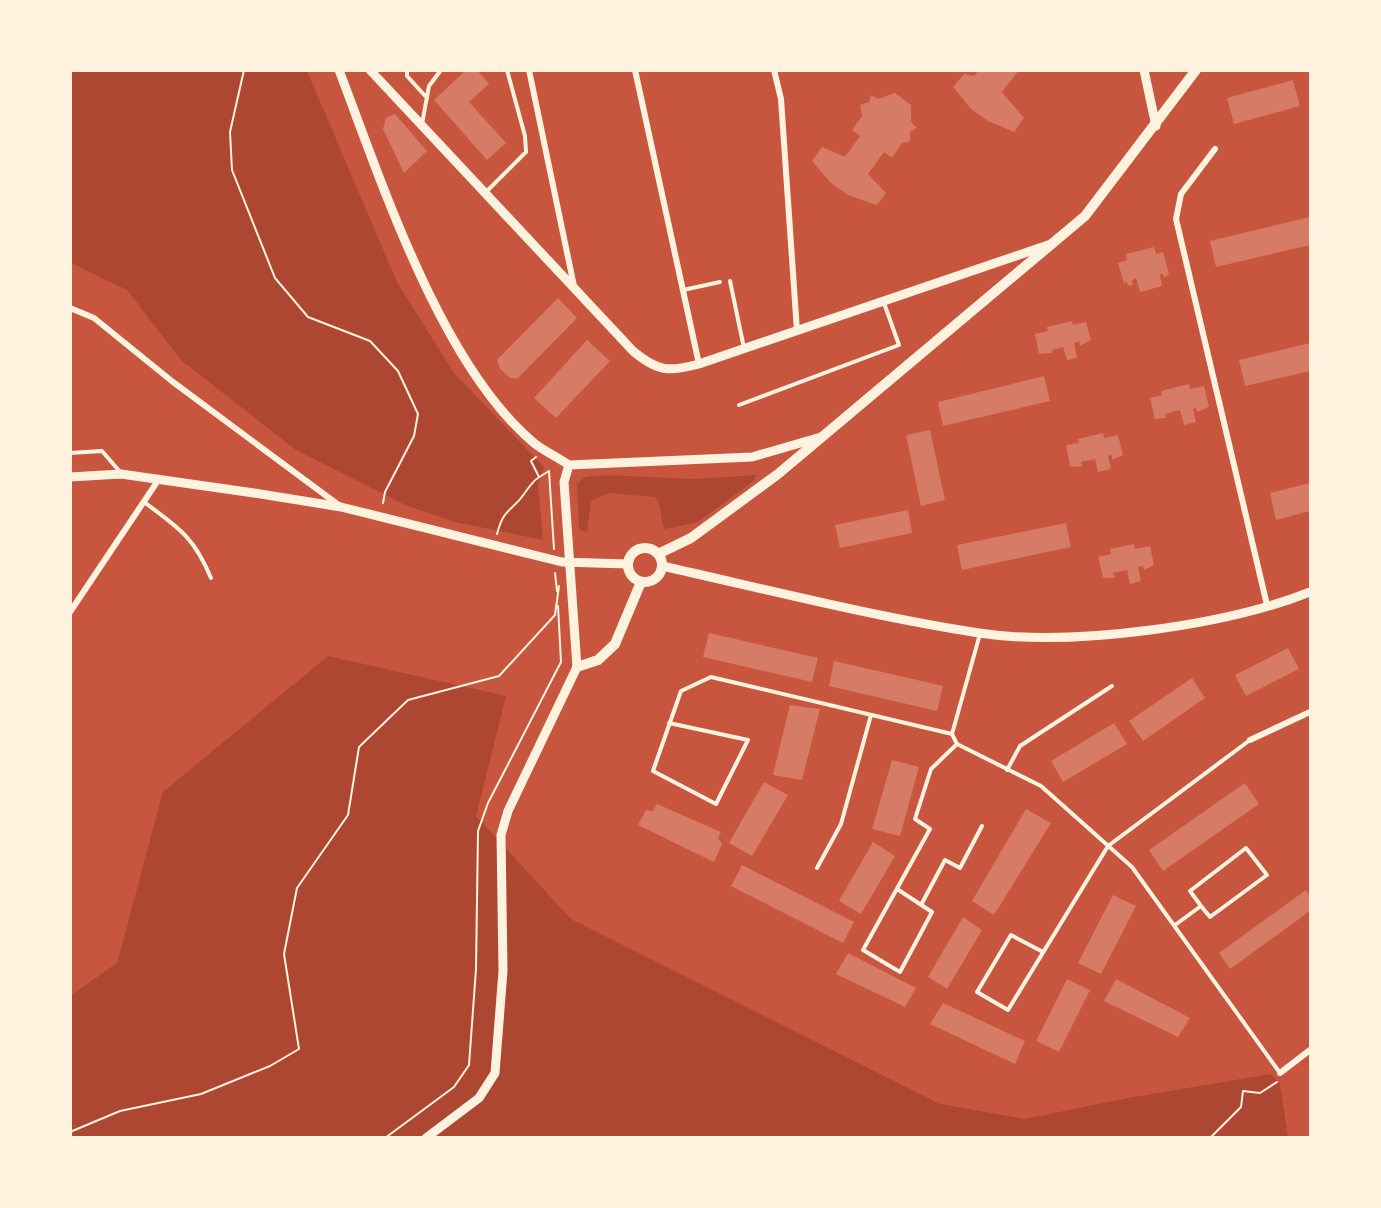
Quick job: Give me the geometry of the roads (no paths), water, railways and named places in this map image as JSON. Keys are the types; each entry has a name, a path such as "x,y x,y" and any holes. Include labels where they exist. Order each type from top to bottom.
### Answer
{"main road":[{"path":"640,582 634,578 628,564 634,552 643,548 658,554 691,538 824,437 1085,216 1156,126 1196,70"},
{"path":"577,667 598,660 615,644 640,582 654,577 662,566 658,554"}],"street":[{"path":"339,70 402,233 450,332 491,398 535,443 569,465 752,457 824,437"},
{"path":"370,70 645,361 661,369 676,370 699,364 884,303 1052,243"},
{"path":"529,70 574,286"},
{"path":"635,70 699,364"},
{"path":"774,70 781,99 797,331"},
{"path":"1144,70 1156,126"},
{"path":"1215,149 1181,194 1176,219 1267,605"},
{"path":"70,308 94,318 173,382 341,507"},
{"path":"426,1137 479,1098 495,1073 503,971 501,835 508,811 577,667 564,482 569,465"},
{"path":"70,477 121,474 341,507 562,562 628,564"},
{"path":"70,612 159,479"},
{"path":"662,566 980,633 1068,638 1197,623 1311,591"},
{"path":"1250,740 1311,712"},
{"path":"1280,1073 1311,1050"}],"lane":[{"path":"407,70 407,76 428,99"},
{"path":"422,124 429,86 441,70"},
{"path":"486,192 525,152 525,136 507,70"},
{"path":"730,281 745,349"},
{"path":"683,290 720,282"},
{"path":"739,405 899,345 884,303"},
{"path":"70,453 102,451 121,474"},
{"path":"144,502 186,533 201,554 211,578"},
{"path":"980,633 952,734 957,744 1041,786 1132,867 1280,1073"},
{"path":"669,723 748,740 716,804 653,771 669,723 681,691 711,677 952,734"},
{"path":"1007,770 1020,746 1112,686"},
{"path":"817,868 841,824 871,715"},
{"path":"1043,952 1011,934 977,992 1008,1010 1108,846 1250,740"},
{"path":"897,889 932,912 900,972 863,950 930,829 915,819 931,769 957,744"},
{"path":"921,905 945,860 960,868 982,825"},
{"path":"1246,848 1267,875 1210,917 1201,906 1190,891 1246,848"},
{"path":"1175,925 1201,906"}]}
